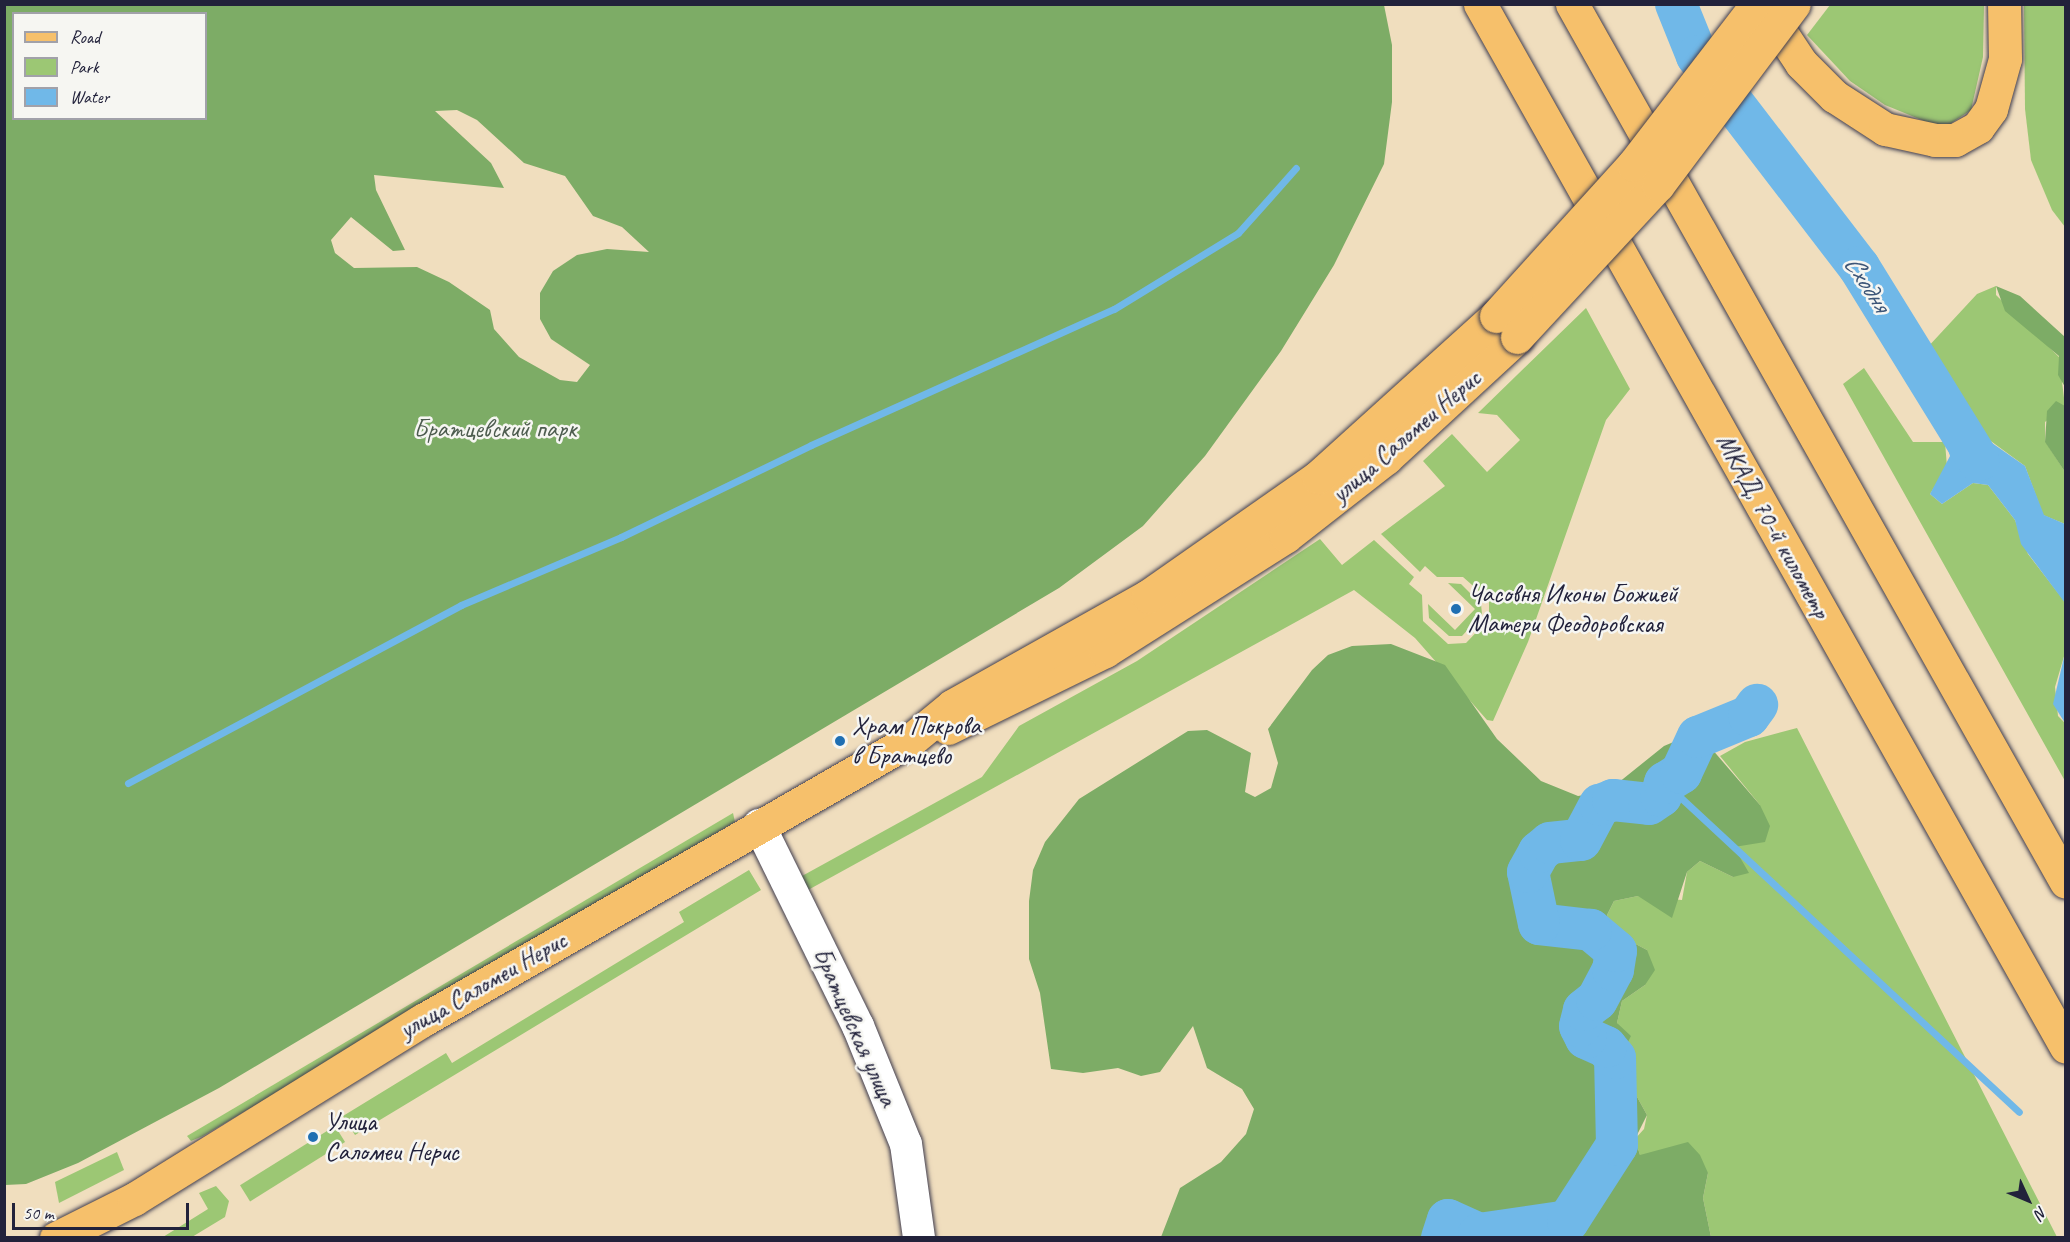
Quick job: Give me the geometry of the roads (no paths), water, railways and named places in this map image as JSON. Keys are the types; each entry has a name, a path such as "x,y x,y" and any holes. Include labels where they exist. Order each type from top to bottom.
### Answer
{"main road":[{"name":"МКАД, 70-й километр","path":"1480,4 2066,1047"},
{"path":"1572,4 2066,882"},
{"name":"улица Саломеи Нерис","path":"1507,327 1757,4"},
{"path":"1762,4 1802,63 1834,96 1885,129 1935,140 1956,140 1978,127 1991,109 2005,59 2004,4"},
{"name":"улица Саломеи Нерис","path":"57,1238 134,1199 423,1020 759,825 912,739 1024,694 1198,596 1386,458 1507,327 1658,185 1794,4"}],"street":[{"name":"Братцевская улица","path":"759,825 858,1026 906,1144 919,1238"}],"water":[{"path":"1957,404 1982,436 2025,466 2044,515 2065,524 2065,603 2021,544 2015,520 1988,485 1973,483 1942,504 1930,494 1950,456 1939,419"},
{"path":"2065,653 2065,723 2053,704"}],"waterway":[{"name":"Сходня","path":"1676,4 1697,56 1859,267 1978,460"},
{"path":"128,783 461,605 621,537 811,445 1114,309 1238,233 1296,168"},
{"path":"1442,1238 1448,1220 1479,1234 1568,1221 1617,1145 1615,1058 1606,1047 1586,1038 1580,1026 1584,1010 1597,1000 1613,970 1616,951 1591,930 1539,924 1528,872 1539,852 1550,843 1581,840 1600,805 1613,800 1649,804 1661,796 1665,783 1681,773 1698,737 1749,716 1757,705"},
{"path":"1665,783 2019,1112"}],"place":[{"name":"Часовня Иконы Божией Матери Феодоровская","path":"1456,609"},
{"name":"Храм Покрова в Братцево","path":"840,741"},
{"name":"Улица Саломеи Нерис","path":"313,1137"}],"park label":[{"name":"Братцевский парк","path":"495,429"}]}
